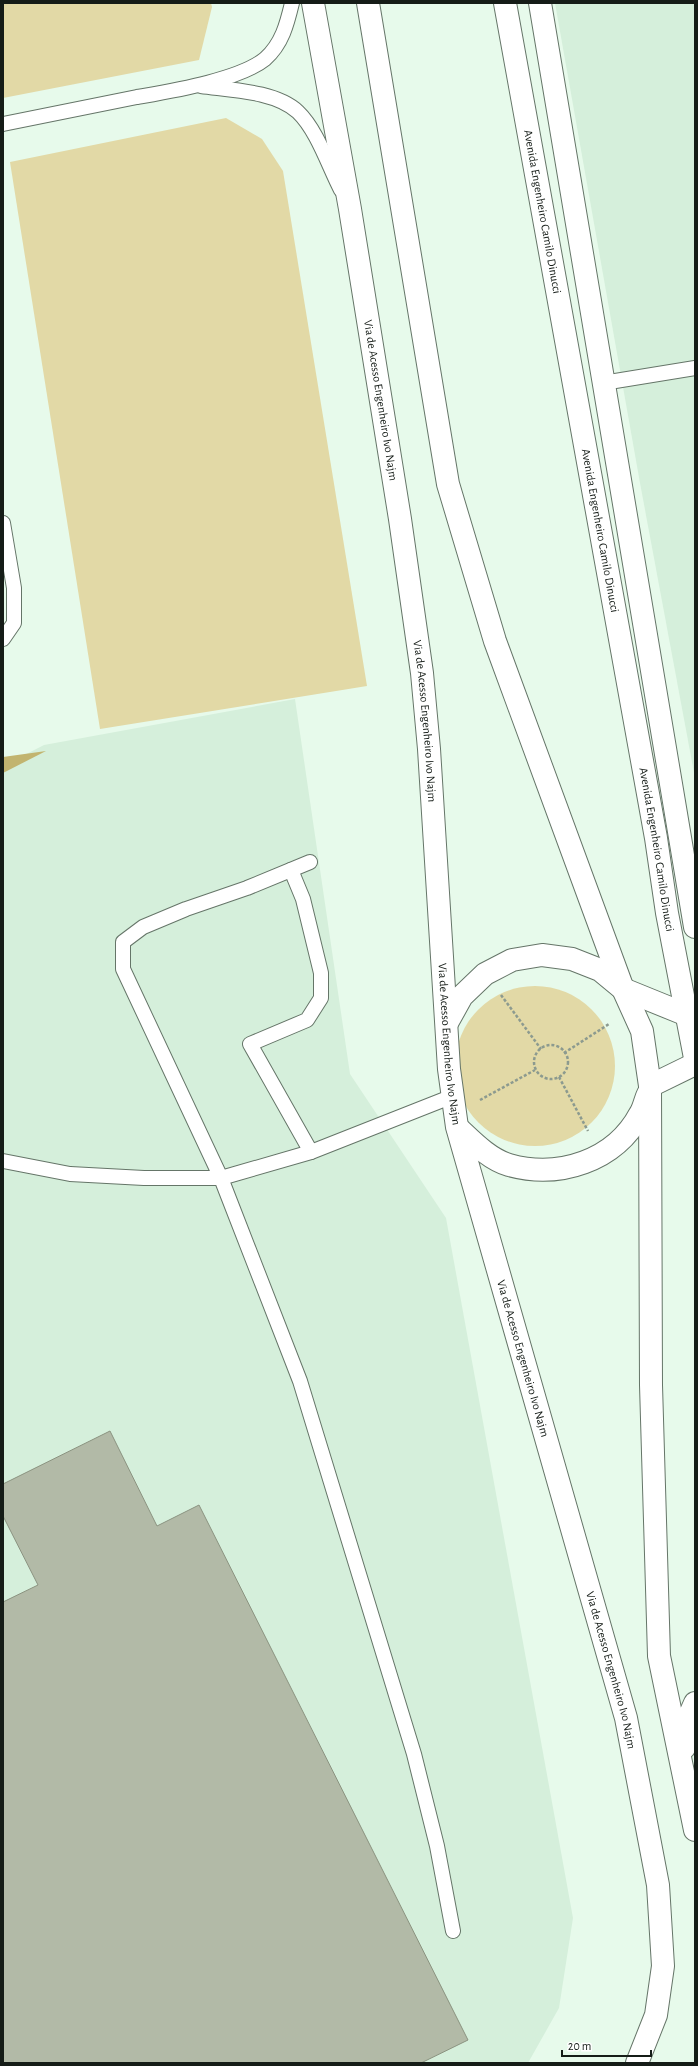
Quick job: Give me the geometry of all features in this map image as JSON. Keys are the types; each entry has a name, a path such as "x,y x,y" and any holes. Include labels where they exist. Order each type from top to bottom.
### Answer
{"main road":[{"name":"Via de Acesso Engenheiro Ivo Najm","path":"313,3 350,209 400,519 422,673 429,749 447,1023 455,1112 626,1718 657,1878 663,1966 656,2015 636,2063"},
{"path":"368,3 448,484 495,641 623,989 642,1031 650,1086 652,1393 659,1656 683,1764 695,1830"},
{"name":"Avenida Engenheiro Camilo Dinucci","path":"505,3 656,838 667,913 691,1015 695,1058"},
{"name":"Avenida Engenheiro Camilo Dinucci","path":"540,3 695,927"},
{"path":"447,1023 462,996 485,974 512,960 542,955 572,958 600,970 623,989 691,1015"},
{"path":"455,1112 480,1149 508,1164 540,1171 571,1167 601,1155 624,1137 640,1114 650,1086 695,1064"},
{"path":"683,1764 687,1721 695,1703"}],"lane":[{"path":"3,124 195,85 244,72 264,59 277,45 285,31 292,3"},
{"path":"195,85 264,95 298,112 310,127 350,209"},
{"path":"603,383 695,368"},
{"path":"3,523 14,588 14,623 3,639"},
{"path":"310,862 142,926 123,942 123,969 221,1178 303,1388 414,1754 437,1846 453,1931"},
{"path":"291,870 303,899 321,973 321,998 307,1020 250,1044 311,1152"},
{"path":"3,1161 70,1174 144,1178 221,1178 455,1112"}],"path":[{"path":"485,974 541,1049"},
{"path":"564,1053 633,1009"},
{"path":"551,1046 561,1049 564,1053 568,1063 564,1073 559,1077 549,1079 539,1074 536,1070 535,1056 541,1049 551,1046"},
{"path":"455,1112 536,1070"},
{"path":"559,1077 601,1155"}],"shaded area":[{"path":"3,3 211,3 212,7 199,60 3,98"},
{"path":"555,3 695,3 695,778 640,483"},
{"path":"226,118 262,139 283,171 367,686 100,729 10,162"},
{"path":"295,699 350,1074 446,1218 573,1918 559,2008 528,2063 3,2063 3,766 44,745"},
{"path":"46,751 3,773 3,757"},
{"path":"535,986 566,992 586,1004 597,1015 609,1035 615,1066 609,1097 597,1117 586,1128 566,1140 535,1146 504,1140 484,1128 473,1117 461,1097 455,1066 461,1035 473,1015 484,1004 504,992"}],"building":[{"path":"110,1431 157,1526 199,1505 468,2040 421,2063 3,2063 3,1602 38,1585 3,1516 3,1484"}]}
